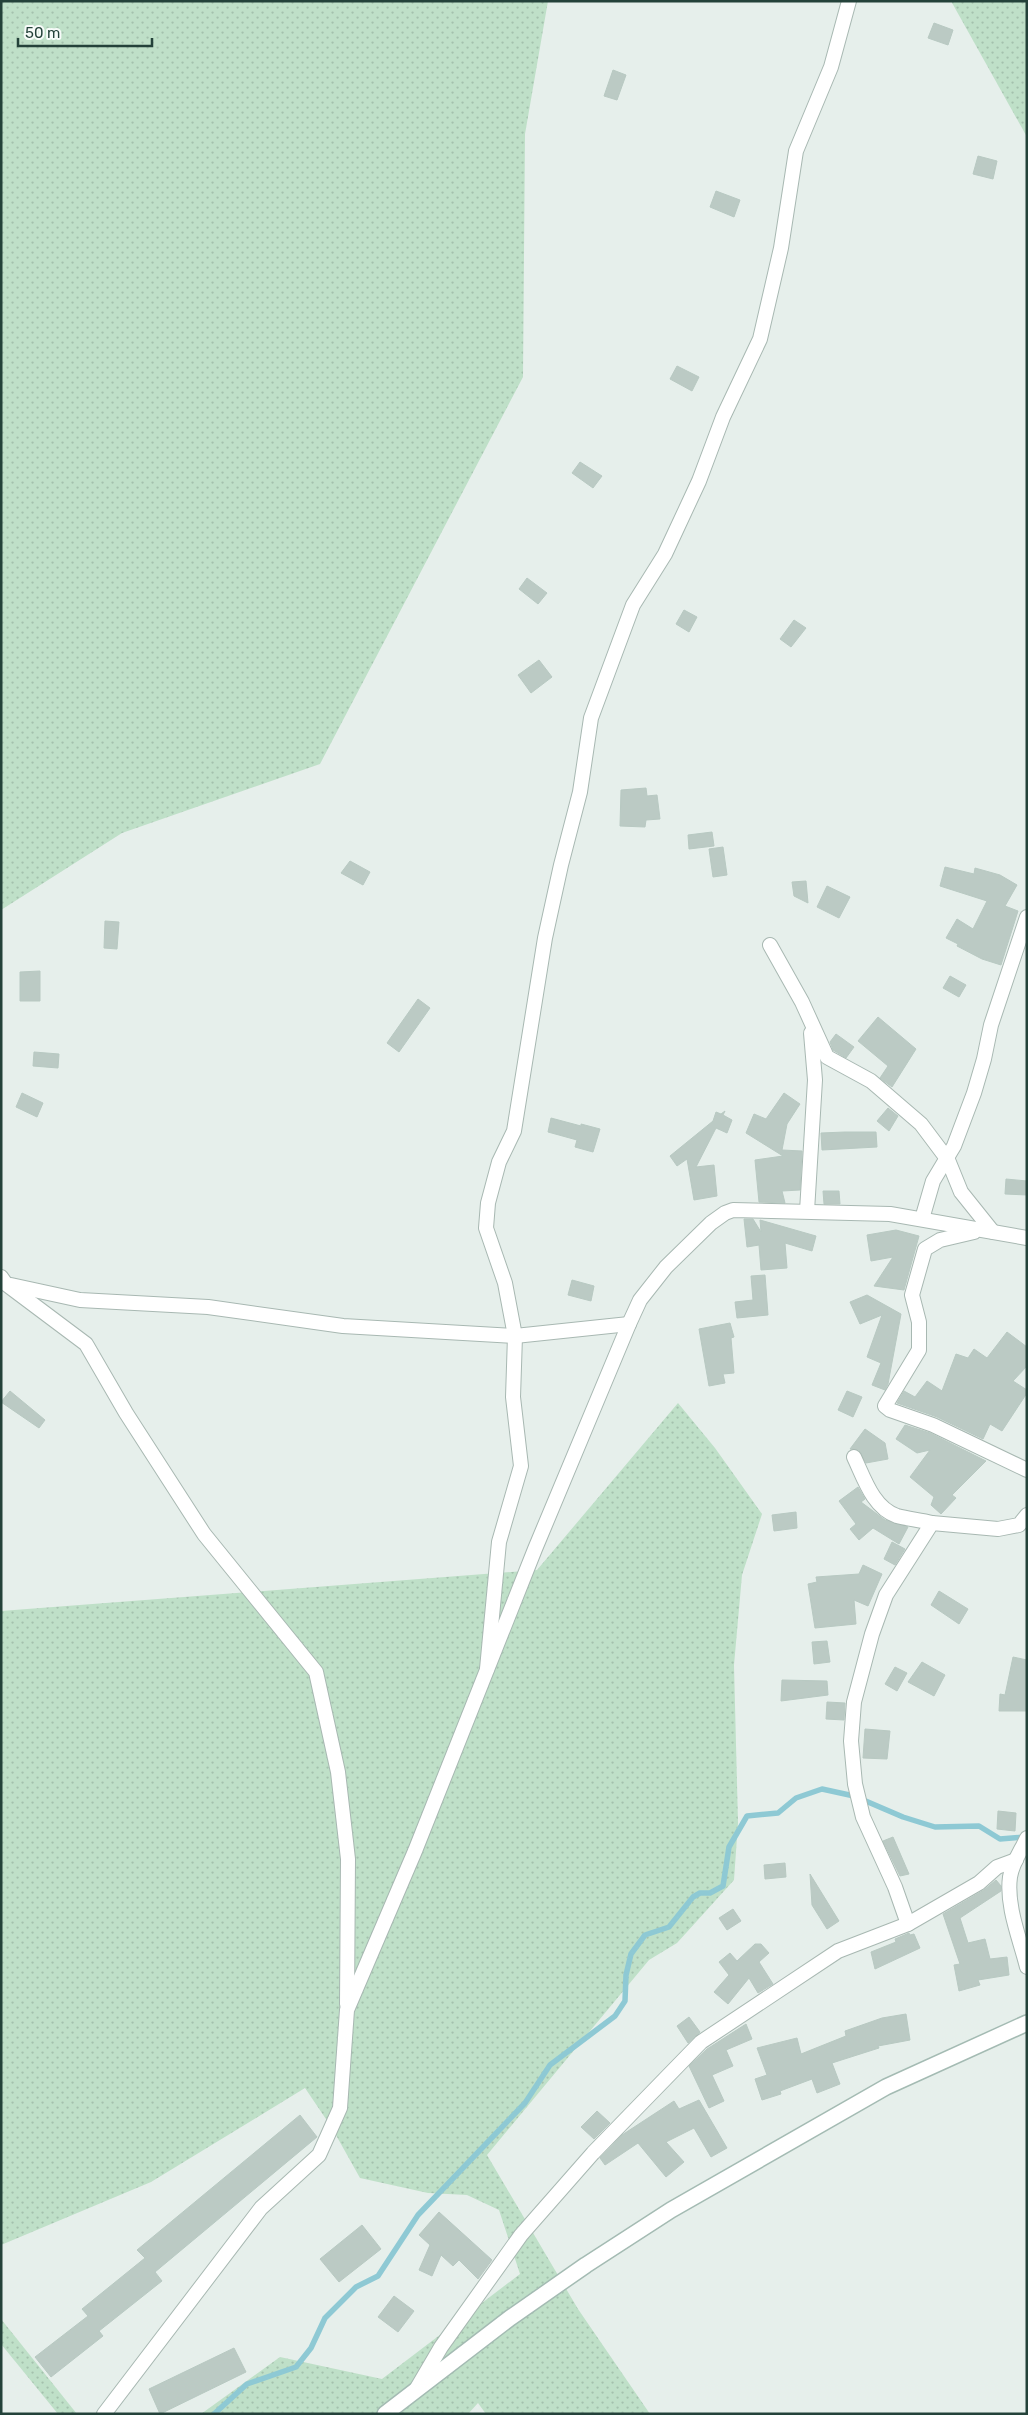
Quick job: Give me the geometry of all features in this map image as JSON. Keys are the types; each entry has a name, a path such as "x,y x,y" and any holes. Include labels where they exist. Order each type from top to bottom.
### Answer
{"street":[{"path":"487,1670 499,1542 521,1466 513,1397 515,1336 505,1283 486,1228 488,1203 499,1162 514,1131 545,938 580,792 591,718 633,605 665,554 699,482 723,417 760,339 781,248 796,151 831,66 849,1"},
{"path":"922,1219 933,1181 954,1146 974,1093 991,1025 1027,917"},
{"path":"770,946 802,1002 827,1057 871,1081 921,1124 946,1157 961,1192 993,1232"},
{"path":"802,1002 813,1039 815,1080 807,1211"},
{"path":"347,2010 415,1851 629,1324 648,1287 704,1229 724,1213 733,1210 890,1214 1027,1238"},
{"path":"993,1232 967,1232 940,1240 925,1249 912,1295 918,1322 920,1350 885,1406 890,1410 933,1424 1027,1470"},
{"path":"3,1281 80,1300 208,1307 343,1326 515,1336 629,1324"},
{"path":"3,1281 86,1344 126,1413 204,1534 316,1672 338,1772 348,1859 347,2010 340,2108 319,2155 260,2208 104,2414"},
{"path":"854,1457 871,1493 881,1505 895,1515 932,1523 998,1529 1019,1525 1027,1515"},
{"path":"908,1924 895,1887 862,1817 855,1784 851,1741 854,1702 872,1634 886,1595 932,1523"},
{"path":"1027,1838 1010,1877 1011,1902 1027,1967"},
{"path":"417,2389 441,2347 520,2235 594,2153 701,2042 838,1951 908,1924 979,1883 997,1867 1021,1854"},
{"path":"386,2414 533,2302 671,2210 886,2087 1027,2023"}],"green space":[{"path":"1,1 548,1 525,134 523,377 320,764 122,833 1,910"},
{"path":"951,1 1027,1 1027,137"},
{"path":"678,1403 715,1448 762,1514 742,1575 734,1665 738,1823 734,1880 677,1943 649,1960 487,2155 578,2309 650,2414 486,2414 478,2403 468,2414 201,2414 280,2357 382,2379 520,2274 499,2210 467,2195 428,2193 360,2178 332,2128 305,2088 151,2182 1,2245 1,1611 537,1570"},
{"path":"1,2319 77,2414 58,2414 1,2344"}],"building":[{"path":"934,23 953,30 948,45 928,38"},
{"path":"613,70 626,75 617,100 604,96"},
{"path":"978,156 997,161 993,179 973,174"},
{"path":"716,191 740,200 734,217 710,207"},
{"path":"677,366 699,377 692,391 670,379"},
{"path":"580,462 602,476 593,488 572,473"},
{"path":"527,578 547,593 538,604 519,589"},
{"path":"684,610 697,617 689,632 676,624"},
{"path":"794,620 806,628 791,647 780,639"},
{"path":"539,660 552,677 531,693 518,675"},
{"path":"646,788 647,796 657,795 660,819 646,820 645,827 620,826 621,790"},
{"path":"712,832 714,846 689,849 688,835"},
{"path":"723,847 727,875 713,877 709,849"},
{"path":"350,861 370,872 363,885 341,873"},
{"path":"945,867 974,874 975,868 1000,875 1017,885 1005,906 1018,911 1001,965 982,959 946,938 957,919 973,929 987,901 940,886"},
{"path":"806,881 808,903 794,896 792,882"},
{"path":"827,886 850,897 839,918 817,907"},
{"path":"105,921 119,922 117,949 104,948"},
{"path":"40,971 40,1001 20,1001 20,972"},
{"path":"950,976 966,985 959,997 943,988"},
{"path":"418,999 430,1008 399,1052 387,1043"},
{"path":"878,1017 916,1049 892,1087 880,1078 888,1066 858,1041"},
{"path":"836,1034 854,1047 846,1058 833,1050 830,1042"},
{"path":"34,1052 59,1054 58,1068 33,1066"},
{"path":"22,1093 43,1103 37,1117 16,1107"},
{"path":"784,1093 800,1104 787,1124 782,1150 802,1151 800,1190 782,1191 785,1203 759,1202 755,1160 783,1156 746,1133 754,1114 766,1119"},
{"path":"888,1108 898,1116 889,1131 877,1121"},
{"path":"725,1111 723,1115 732,1120 727,1133 716,1128 696,1167 714,1165 717,1196 694,1200 687,1159 677,1166 670,1156 713,1121 716,1112 721,1114"},
{"path":"551,1118 600,1129 593,1152 575,1147 577,1140 548,1132"},
{"path":"876,1132 877,1147 822,1150 821,1133"},
{"path":"1006,1179 1027,1181 1027,1195 1005,1194"},
{"path":"823,1191 839,1191 840,1204 824,1204"},
{"path":"744,1219 753,1219 761,1232 760,1220 816,1236 812,1251 785,1243 787,1268 761,1270 759,1245 747,1247"},
{"path":"896,1230 919,1236 904,1290 874,1286 893,1257 871,1261 867,1235"},
{"path":"765,1275 768,1315 737,1318 735,1302 753,1300 751,1276"},
{"path":"572,1280 594,1286 591,1301 568,1295"},
{"path":"867,1295 901,1314 888,1384 885,1390 872,1385 881,1363 867,1357 882,1315 860,1324 850,1302"},
{"path":"730,1323 734,1337 731,1338 734,1373 723,1374 725,1383 709,1386 699,1329"},
{"path":"1007,1332 1027,1347 1027,1366 1013,1381 1027,1390 1027,1393 1002,1431 990,1424 983,1439 937,1417 897,1403 904,1391 915,1397 927,1381 942,1391 956,1354 968,1358 974,1349 987,1358"},
{"path":"10,1391 45,1420 39,1428 1,1402"},
{"path":"847,1391 862,1397 853,1417 838,1410"},
{"path":"905,1425 930,1433 986,1461 952,1495 956,1498 941,1514 931,1505 934,1497 910,1477 930,1450 917,1453 896,1439"},
{"path":"865,1429 885,1443 888,1459 866,1463 859,1450 850,1449"},
{"path":"858,1487 865,1499 861,1502 885,1520 908,1527 899,1544 873,1528 859,1540 850,1529 856,1524 839,1501"},
{"path":"796,1512 797,1528 774,1531 772,1515"},
{"path":"892,1542 905,1549 895,1565 884,1559"},
{"path":"863,1565 882,1574 868,1606 854,1600 856,1624 815,1628 808,1584 817,1582 816,1577 859,1574"},
{"path":"939,1591 968,1609 959,1624 931,1605"},
{"path":"827,1641 830,1662 814,1664 812,1642"},
{"path":"1013,1657 1027,1660 1027,1711 999,1711 1000,1694 1005,1695"},
{"path":"922,1662 945,1675 934,1696 908,1682"},
{"path":"895,1667 907,1673 897,1691 885,1684"},
{"path":"782,1680 827,1681 828,1695 781,1701"},
{"path":"827,1702 845,1703 844,1720 826,1719"},
{"path":"865,1729 890,1731 887,1759 863,1758"},
{"path":"998,1811 1016,1813 1015,1831 997,1829"},
{"path":"893,1837 909,1874 900,1876 883,1841"},
{"path":"785,1863 786,1877 765,1879 764,1865"},
{"path":"810,1874 839,1921 827,1929 812,1905"},
{"path":"996,1880 1001,1886 1001,1891 960,1918 968,1943 985,1939 990,1959 1007,1957 1009,1975 978,1980 980,1985 959,1991 954,1965 960,1964 943,1914 984,1890"},
{"path":"733,1909 741,1921 727,1930 719,1918"},
{"path":"909,1933 910,1935 914,1934 920,1948 875,1969 871,1952 896,1942 895,1939"},
{"path":"755,1944 761,1944 769,1953 759,1962 773,1984 758,1993 749,1978 728,2004 714,1992 729,1975 719,1962 730,1953 737,1961"},
{"path":"906,2014 910,2040 878,2046 879,2048 832,2063 840,2084 817,2093 812,2079 780,2091 781,2094 762,2100 755,2079 767,2075 757,2048 797,2038 801,2054 846,2036 845,2031 882,2018"},
{"path":"689,2017 700,2032 688,2043 677,2026"},
{"path":"746,2024 752,2039 726,2050 733,2066 712,2075 724,2101 709,2108 689,2066 707,2049"},
{"path":"699,2100 727,2148 711,2157 694,2128 666,2142 684,2162 666,2177 638,2143 605,2165 600,2158 622,2135 674,2101 679,2109"},
{"path":"597,2111 610,2123 594,2139 581,2127"},
{"path":"300,2115 317,2137 155,2272 162,2281 99,2331 103,2336 51,2377 35,2357 88,2316 82,2309 145,2258 137,2250"},
{"path":"439,2212 492,2260 478,2279 459,2260 453,2266 441,2255 432,2276 419,2270 430,2245 419,2235"},
{"path":"362,2225 381,2249 339,2282 320,2259"},
{"path":"394,2296 414,2311 398,2332 378,2317"},
{"path":"234,2348 246,2372 160,2414 149,2389"}],"waterway":[{"path":"214,2414 247,2384 296,2367 311,2348 325,2318 356,2287 378,2276 418,2215 525,2103 550,2065 615,2016 625,2001 626,1975 631,1954 645,1935 669,1927 693,1897 700,1893 710,1893 723,1886 729,1847 747,1816 778,1813 796,1798 822,1789 854,1796 903,1817 935,1827 979,1826 1000,1839 1025,1837"}]}
